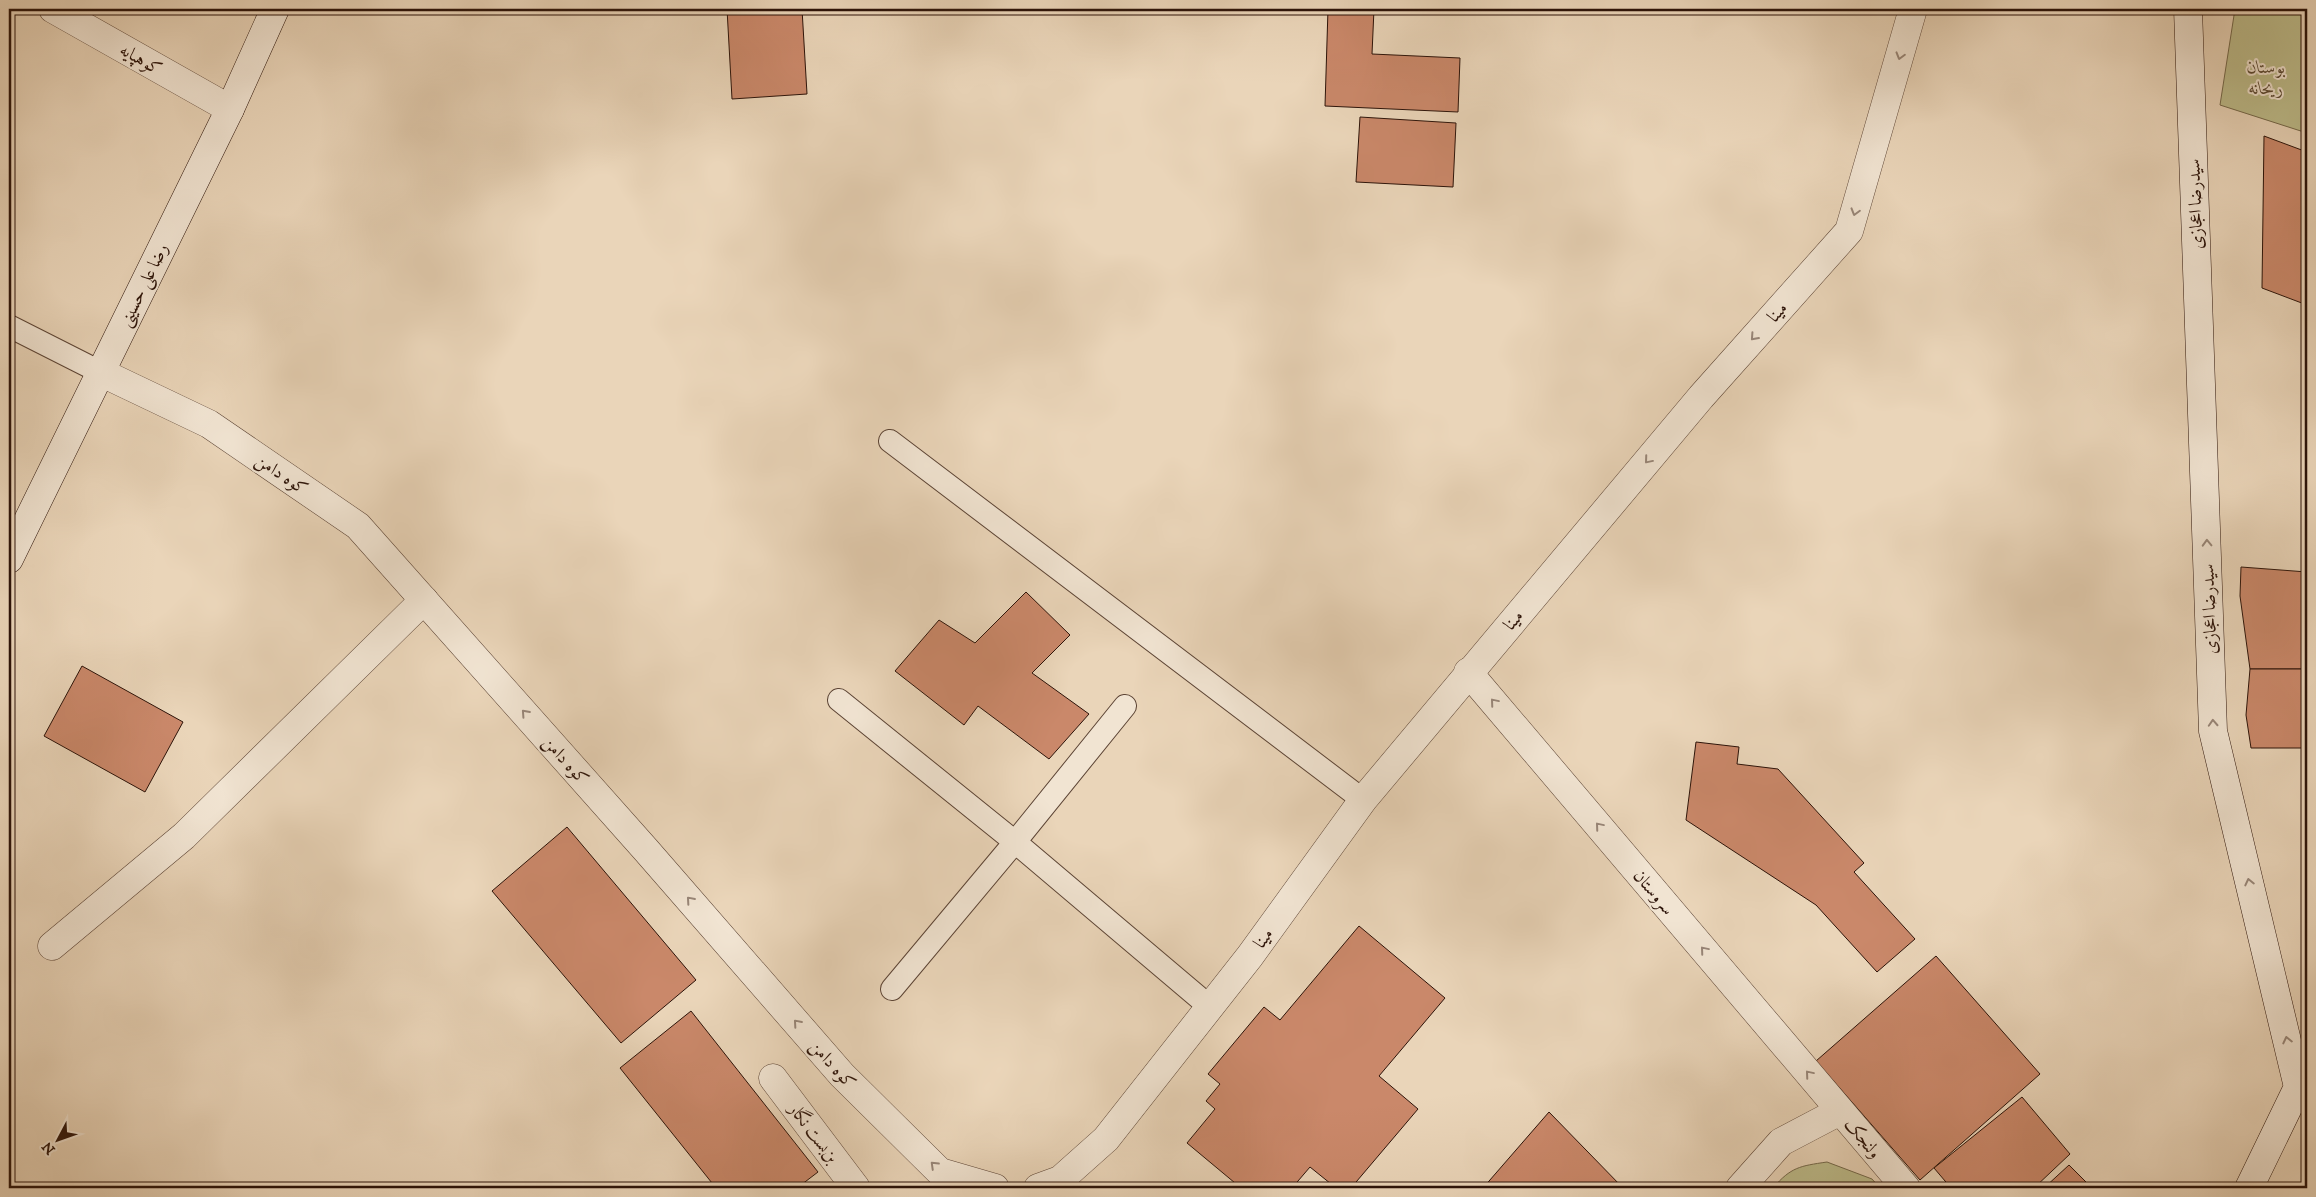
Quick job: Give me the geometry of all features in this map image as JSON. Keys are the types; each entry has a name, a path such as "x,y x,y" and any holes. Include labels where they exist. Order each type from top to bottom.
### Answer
{"street":[{"name":"کوهپایه","path":"53,9 230,109"},
{"name":"رضا علی حسینی","path":"9,559 230,109 275,9"},
{"name":"مینا","path":"1038,1188 1060,1180 1106,1139 1250,956 1363,800 1435,715 1468,672 1701,397 1849,231 1914,9"},
{"name":"سیدرضا اعجازی","path":"2188,9 2213,731 2303,1092 2249,1188"},
{"name":"کوه دامن","path":"100,372 209,424 358,526 653,857 842,1075 940,1172 995,1188"},
{"path":"52,946 184,836 424,600"},
{"name":"سروستان","path":"1468,672 1840,1111"},
{"name":"بن‌بست نگار","path":"773,1078 856,1188"},
{"path":"1740,1188 1781,1142 1840,1111"},
{"name":"ولنجک","path":"1840,1111 1906,1188"}],"lane":[{"path":"9,326 100,372"},
{"path":"890,440 1363,800"},
{"path":"839,700 1015,842 1210,1007"},
{"path":"892,989 1015,842 1125,706"}],"green space":[{"name":"بوستان ریحانه","path":"2235,9 2307,9 2307,133 2220,105"},
{"path":"1827,1162 1872,1179 1880,1188 1773,1188 1785,1176 1797,1169"}],"building":[{"path":"727,9 802,9 807,94 732,99"},
{"path":"855,9 899,9 899,13 855,11"},
{"path":"1328,9 1374,9 1372,54 1460,58 1458,112 1325,106"},
{"path":"1360,117 1456,123 1453,187 1356,182"},
{"path":"2264,136 2307,152 2307,305 2262,288"},
{"path":"2241,567 2307,572 2307,669 2250,669 2240,596"},
{"path":"1026,592 1070,635 1032,673 1089,714 1049,759 978,706 964,725 895,671 939,620 975,643"},
{"path":"82,666 183,722 145,792 44,736"},
{"path":"2250,669 2307,669 2307,748 2251,748 2246,715"},
{"path":"1696,742 1739,747 1737,764 1778,769 1864,863 1854,872 1915,939 1877,972 1816,905 1686,820"},
{"path":"567,827 696,980 621,1043 492,891"},
{"path":"1359,926 1445,998 1379,1076 1418,1109 1351,1188 1336,1188 1310,1167 1292,1188 1241,1188 1187,1143 1215,1109 1206,1101 1220,1084 1208,1074 1264,1007 1280,1020"},
{"path":"1936,956 2040,1074 1920,1180 1816,1061"},
{"path":"691,1011 818,1172 797,1188 716,1188 620,1068"},
{"path":"2022,1097 2070,1154 2034,1188 1951,1188 1934,1168"},
{"path":"1549,1112 1623,1188 1483,1188"},
{"path":"2069,1165 2092,1188 2044,1188"}]}
